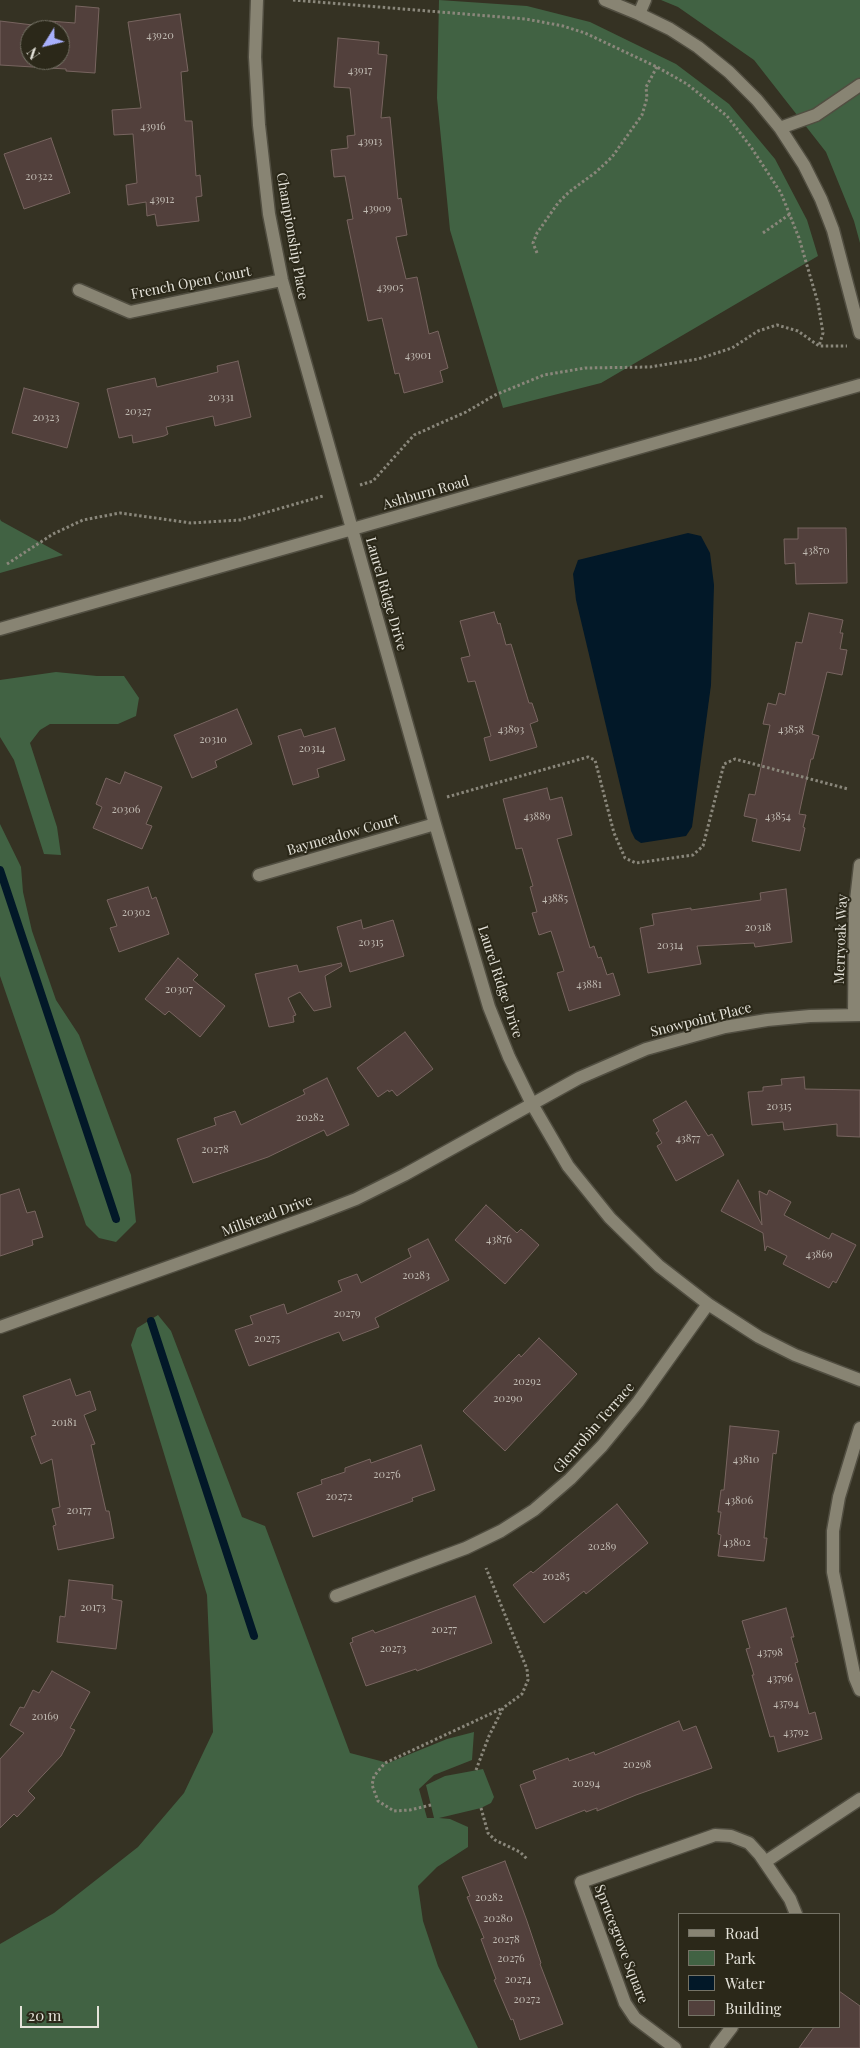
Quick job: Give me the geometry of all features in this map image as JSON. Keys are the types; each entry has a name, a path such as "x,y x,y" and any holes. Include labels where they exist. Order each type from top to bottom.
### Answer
{"street":[{"name":"Championship Place","path":"257,0 256,57 259,125 269,214 282,280 352,529"},
{"path":"605,0 670,29 698,47 730,72 780,128 804,166 821,199 833,230 860,333"},
{"path":"639,14 645,0"},
{"path":"780,128 816,115 860,85"},
{"name":"French Open Court","path":"79,290 130,312 282,280"},
{"name":"Ashburn Road","path":"0,629 860,385"},
{"name":"Laurel Ridge Drive","path":"352,529 489,1007 509,1057 532,1104 568,1166 610,1218 659,1266 708,1304 759,1336 795,1355 860,1380"},
{"name":"Baymeadow Court","path":"259,875 435,824"},
{"name":"Merryoak Way","path":"857,1015 855,909 860,865"},
{"name":"Snowpoint Place","path":"532,1104 610,1063 684,1037 725,1027 767,1020 810,1016 857,1015"},
{"name":"Millstead Drive","path":"0,1327 356,1199 404,1175 532,1104"},
{"name":"Glenrobin Terrace","path":"336,1596 466,1548 501,1531 534,1510 570,1479 602,1446 638,1402 708,1304"},
{"path":"860,1428 839,1497 834,1531 834,1572 860,1690"},
{"path":"765,1862 860,1800"},
{"name":"Sprucegrove Square","path":"675,2048 635,2018 624,2003 581,1882 715,1836 731,1836 749,1843 765,1862 790,1900 796,1913"},
{"path":"716,2048 731,2028"}],"path":[{"path":"293,0 526,19 554,24 585,33 657,66 687,84 727,116 751,147 781,193 800,238 818,303 823,333 819,346"},
{"path":"537,253 533,243 537,233 558,203 612,157 642,115 646,98 646,86 657,66"},
{"path":"762,233 790,214"},
{"path":"7,564 54,534 83,520 120,513 191,523 240,520 373,481 414,435 544,375 585,368 650,367 698,359 732,348 758,331 777,324 798,331 819,346 852,346"},
{"path":"429,802 588,756 595,760 614,833 625,858 636,863 693,854 703,846 724,764 735,759 848,789"},
{"path":"430,1805 410,1810 394,1811 378,1801 372,1785 374,1776 385,1762 503,1708 522,1694 528,1680 528,1669 486,1568"},
{"path":"476,1770 488,1736 503,1708"},
{"path":"481,1808 488,1833 495,1840 520,1852 527,1859"}],"green space":[{"path":"439,0 527,6 590,22 676,64 729,104 775,159 807,220 818,256 601,383 503,408 450,230 437,98"},
{"path":"661,0 860,0 860,243 854,221 826,152 754,60 678,7"},
{"path":"0,519 1,521 63,555 0,573"},
{"path":"56,672 97,676 124,676 139,698 136,716 118,724 50,724 40,730 30,743 57,827 61,855 44,854 14,760 0,737 0,680"},
{"path":"0,824 21,867 23,892 32,931 56,1000 79,1035 131,1175 136,1222 116,1242 99,1238 86,1225 0,976"},
{"path":"158,1315 171,1331 242,1517 265,1526 350,1753 388,1763 447,1739 474,1732 472,1760 434,1775 419,1789 427,1818 434,1818 426,1785 445,1776 483,1769 494,1797 491,1803 481,1808 439,1818 450,1819 468,1827 468,1847 437,1867 418,1886 423,1921 438,1966 478,2048 0,2048 0,1944 54,1913 138,1847 184,1793 213,1732 207,1595 131,1345 137,1328"}],"water":[{"path":"688,533 701,536 710,553 714,585 711,685 692,827 686,836 641,843 635,839 631,831 576,600 573,574 578,560"}],"building":[{"path":"76,6 99,8 95,73 66,71 70,70 70,23 75,23"},
{"path":"180,14 188,71 181,72 185,121 192,121 196,176 200,175 202,196 196,197 199,221 157,226 155,214 147,216 146,202 128,205 126,185 137,183 133,134 114,135 112,110 141,108 128,22"},
{"path":"0,21 20,23 20,66 0,65"},
{"path":"338,38 379,42 378,54 387,55 381,118 390,117 398,199 401,198 407,235 396,237 406,279 417,277 429,334 438,331 448,368 440,371 443,382 404,393 399,373 395,374 382,318 368,321 347,220 353,219 345,176 334,177 331,150 348,148 347,136 355,135 350,88 334,87"},
{"path":"51,138 70,193 24,209 4,154"},
{"path":"238,361 251,417 215,426 213,416 166,427 168,434 164,436 133,443 132,435 119,438 107,389 155,378 157,387 218,372 217,366"},
{"path":"24,388 79,403 67,448 12,433"},
{"path":"798,528 846,528 847,583 796,584 795,563 785,564 784,539 798,539"},
{"path":"494,612 498,624 500,623 506,645 511,644 529,703 532,703 538,721 530,724 537,747 490,761 484,738 491,736 475,681 468,682 461,658 470,656 460,621"},
{"path":"809,613 843,620 840,633 843,633 840,649 847,650 842,675 827,672 812,734 819,736 813,759 811,759 799,814 806,815 800,851 752,841 757,819 744,816 749,794 755,795 770,725 763,724 768,703 776,705 779,693 785,695 796,642 802,643"},
{"path":"237,709 252,744 215,761 217,767 192,778 174,735"},
{"path":"335,728 345,760 317,769 319,777 293,785 278,736 301,729 304,737"},
{"path":"125,772 162,787 146,824 152,826 142,849 93,828 102,807 96,804 106,778 120,784"},
{"path":"547,788 550,800 562,797 572,835 557,839 590,948 594,946 598,958 601,957 607,975 613,973 620,995 569,1011 557,973 564,971 551,931 539,935 532,913 537,912 530,887 533,886 522,848 516,849 503,799"},
{"path":"148,887 152,899 156,897 169,934 119,952 110,928 117,926 107,900"},
{"path":"786,889 792,942 755,947 754,943 697,946 701,964 648,973 640,928 654,925 652,914 761,900 760,893"},
{"path":"361,920 363,929 393,920 404,956 350,972 337,927"},
{"path":"178,958 198,975 193,980 225,1006 200,1037 169,1011 165,1015 145,999"},
{"path":"341,963 342,966 325,976 331,1007 314,1011 300,992 288,998 296,1015 293,1016 294,1022 269,1027 255,974 297,965 299,972"},
{"path":"405,1032 433,1069 397,1096 392,1090 389,1092 388,1090 378,1097 357,1068"},
{"path":"804,1077 805,1089 860,1090 860,1137 837,1136 837,1124 784,1130 783,1122 752,1125 748,1092 763,1091 763,1087 782,1085 781,1079"},
{"path":"327,1078 349,1125 327,1136 324,1130 268,1157 193,1183 177,1139 216,1125 214,1118 235,1111 241,1125 305,1094 303,1090"},
{"path":"686,1101 708,1136 712,1134 724,1155 676,1181 657,1146 662,1143 656,1133 659,1131 653,1120"},
{"path":"738,1180 762,1225 759,1191 767,1195 769,1190 791,1202 784,1215 829,1239 832,1233 856,1245 836,1283 833,1281 829,1288 783,1264 787,1256 767,1246 765,1251 763,1233 721,1211"},
{"path":"19,1189 27,1213 35,1211 43,1237 32,1240 33,1245 0,1256 0,1195"},
{"path":"486,1205 517,1233 521,1229 539,1245 505,1284 455,1240"},
{"path":"428,1239 449,1280 375,1318 379,1327 343,1341 339,1332 249,1366 235,1330 253,1324 250,1316 284,1304 287,1314 342,1291 338,1281 357,1274 361,1283 411,1257 408,1249"},
{"path":"539,1338 577,1374 505,1451 463,1411 519,1354 521,1357"},
{"path":"70,1379 76,1396 90,1391 96,1410 84,1415 95,1444 91,1445 106,1511 109,1511 114,1538 58,1550 53,1526 56,1525 52,1509 60,1507 52,1459 41,1464 31,1437 36,1435 23,1396"},
{"path":"730,1426 779,1431 776,1454 773,1453 764,1538 767,1538 764,1561 718,1556 721,1535 718,1534 721,1512 718,1512 721,1490 724,1490"},
{"path":"421,1445 435,1490 412,1498 413,1501 313,1537 297,1493 322,1484 321,1480 345,1472 345,1468 370,1459 371,1463"},
{"path":"617,1504 648,1543 586,1594 584,1591 544,1623 513,1585 531,1571 533,1573"},
{"path":"69,1580 113,1585 112,1599 122,1601 116,1649 57,1642 60,1616 65,1617"},
{"path":"475,1596 492,1643 417,1671 416,1669 366,1686 350,1643 353,1642 352,1638 373,1630 375,1633"},
{"path":"786,1608 794,1637 791,1637 798,1662 795,1663 809,1714 815,1712 822,1739 778,1752 774,1736 770,1737 752,1675 754,1675 746,1649 750,1648 742,1621"},
{"path":"52,1671 90,1692 70,1728 75,1730 61,1756 28,1791 35,1798 17,1817 14,1814 0,1828 0,1759 24,1733 10,1725 20,1707 24,1708 33,1690 39,1693"},
{"path":"679,1721 683,1731 696,1726 712,1768 597,1811 597,1808 586,1812 585,1810 536,1829 520,1785 536,1779 533,1771 568,1758 569,1761 594,1752 595,1755"},
{"path":"505,1861 527,1921 540,1964 563,2024 520,2040 513,2019 511,2020 494,1980 496,1979 481,1939 484,1938 467,1897 470,1896 462,1877"},
{"path":"840,1992 860,2006 860,2048 799,2048 813,2028 840,2028"}],"waterway":[{"path":"0,870 116,1219"},
{"path":"151,1321 254,1636"}]}
